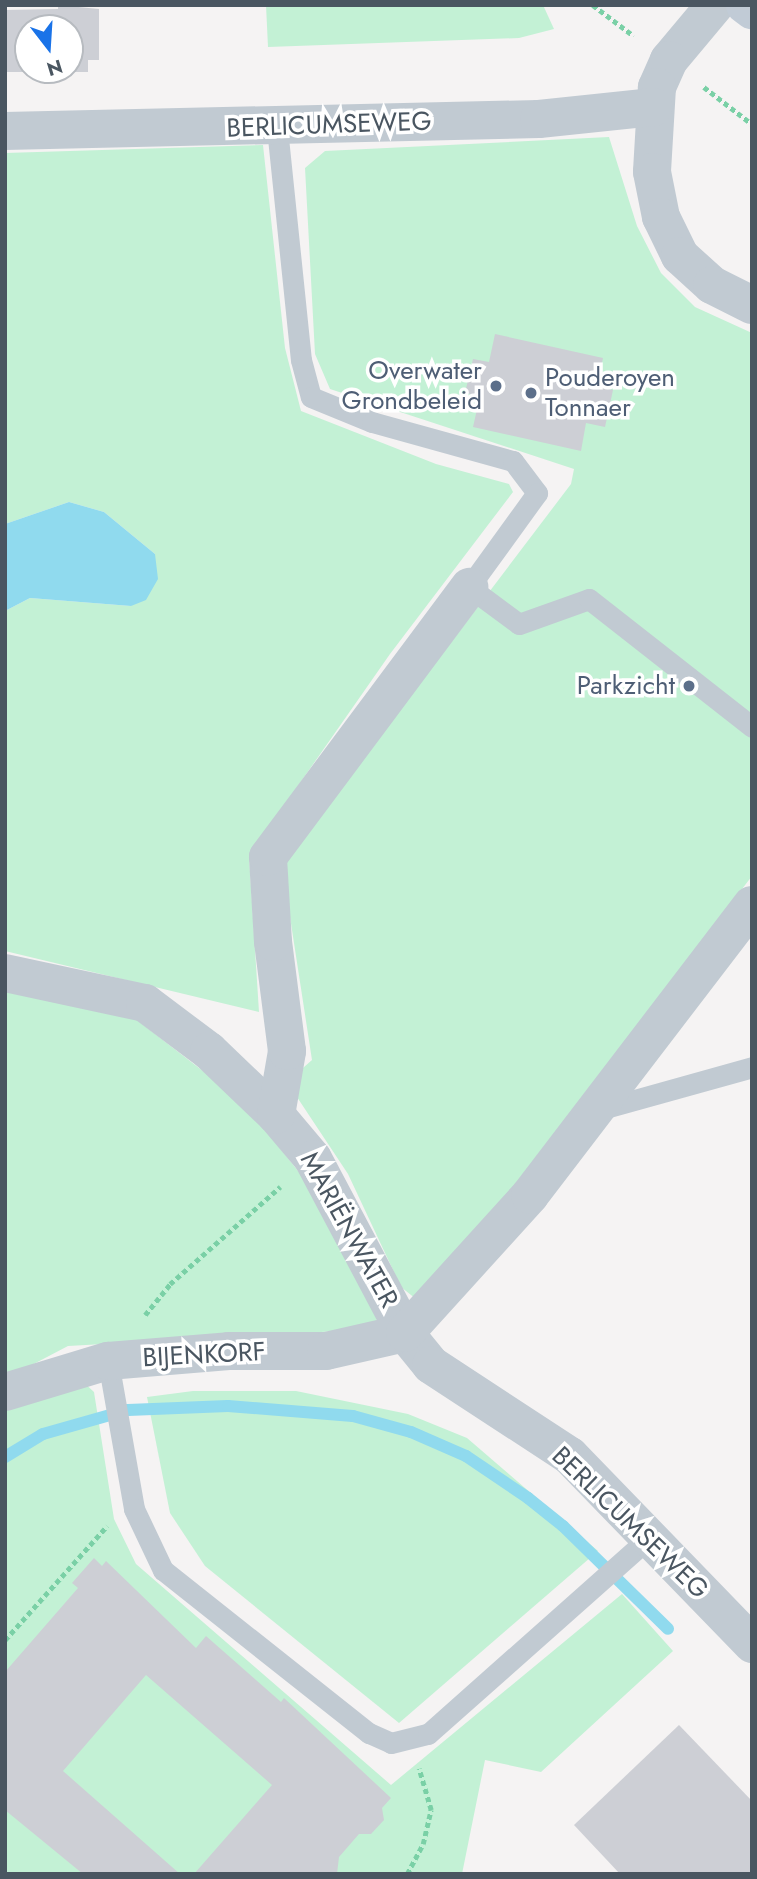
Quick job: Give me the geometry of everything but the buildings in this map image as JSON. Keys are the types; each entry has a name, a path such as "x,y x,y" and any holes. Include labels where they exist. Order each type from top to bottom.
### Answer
{"main road":[{"path":"745,5 752,10"}],"street":[{"path":"715,5 669,60 653,107 652,172 661,217 680,256 712,285 752,305"},
{"name":"BERLICUMSEWEG","path":"5,131 277,128 539,119 653,107"},
{"path":"276,1115 287,1051 273,942 268,858 469,587"},
{"path":"405,1332 530,1195 752,905"},
{"name":"MARIËNWATER","path":"5,973 145,1003 209,1051 276,1115 313,1158 405,1332"},
{"name":"BERLICUMSEWEG","path":"405,1332 432,1365 570,1456 642,1546 752,1644"},
{"name":"BIJENKORF","path":"5,1392 229,1351 327,1351 405,1332"}],"lane":[{"path":"277,128 301,360 311,397 372,422 513,461 537,493 469,587 519,624 589,599 752,727"},
{"path":"593,1112 644,1093 752,1067"},
{"path":"110,1374 134,1509 163,1570 369,1733 391,1743 428,1734 642,1546"}],"path":[{"path":"593,5 752,124"},
{"path":"110,1374 170,1284 313,1158"},
{"path":"5,1640 105,1527 134,1509"},
{"path":"407,1874 423,1844 431,1810 409,1738"}],"green space":[{"path":"266,5 543,5 554,29 519,38 268,47"},
{"path":"609,137 637,226 661,273 695,307 752,333 752,876 490,1217 416,1299 401,1287 348,1174 287,1082 312,1060 282,865 571,484 574,469 330,389 315,354 305,168 325,151"},
{"path":"263,145 285,348 301,411 436,464 509,484 513,492 390,654 249,856 259,1012 5,951 5,611 30,598 131,606 155,554 104,512 69,502 5,524 5,153"},
{"path":"5,986 133,1017 243,1102 330,1211 377,1319 375,1324 357,1330 68,1346 5,1379"},
{"path":"79,1378 94,1392 114,1519 136,1564 391,1785 622,1594 673,1651 541,1772 485,1760 462,1874 5,1874 5,1409"},
{"path":"193,1391 296,1391 408,1414 467,1438 598,1551 399,1723 205,1566 170,1513 147,1397"}],"water":[{"path":"69,502 104,512 155,554 158,579 146,600 131,606 30,598 5,611 5,524"}],"waterway":[{"path":"5,1457 43,1434 128,1410 228,1406 353,1416 411,1432 466,1456 528,1498 563,1526 668,1629"}],"place":[{"name":"Overwater Grondbeleid","path":"496,386"},
{"name":"Pouderoyen Tonnaer","path":"531,393"},
{"name":"Parkzicht","path":"689,686"}]}
